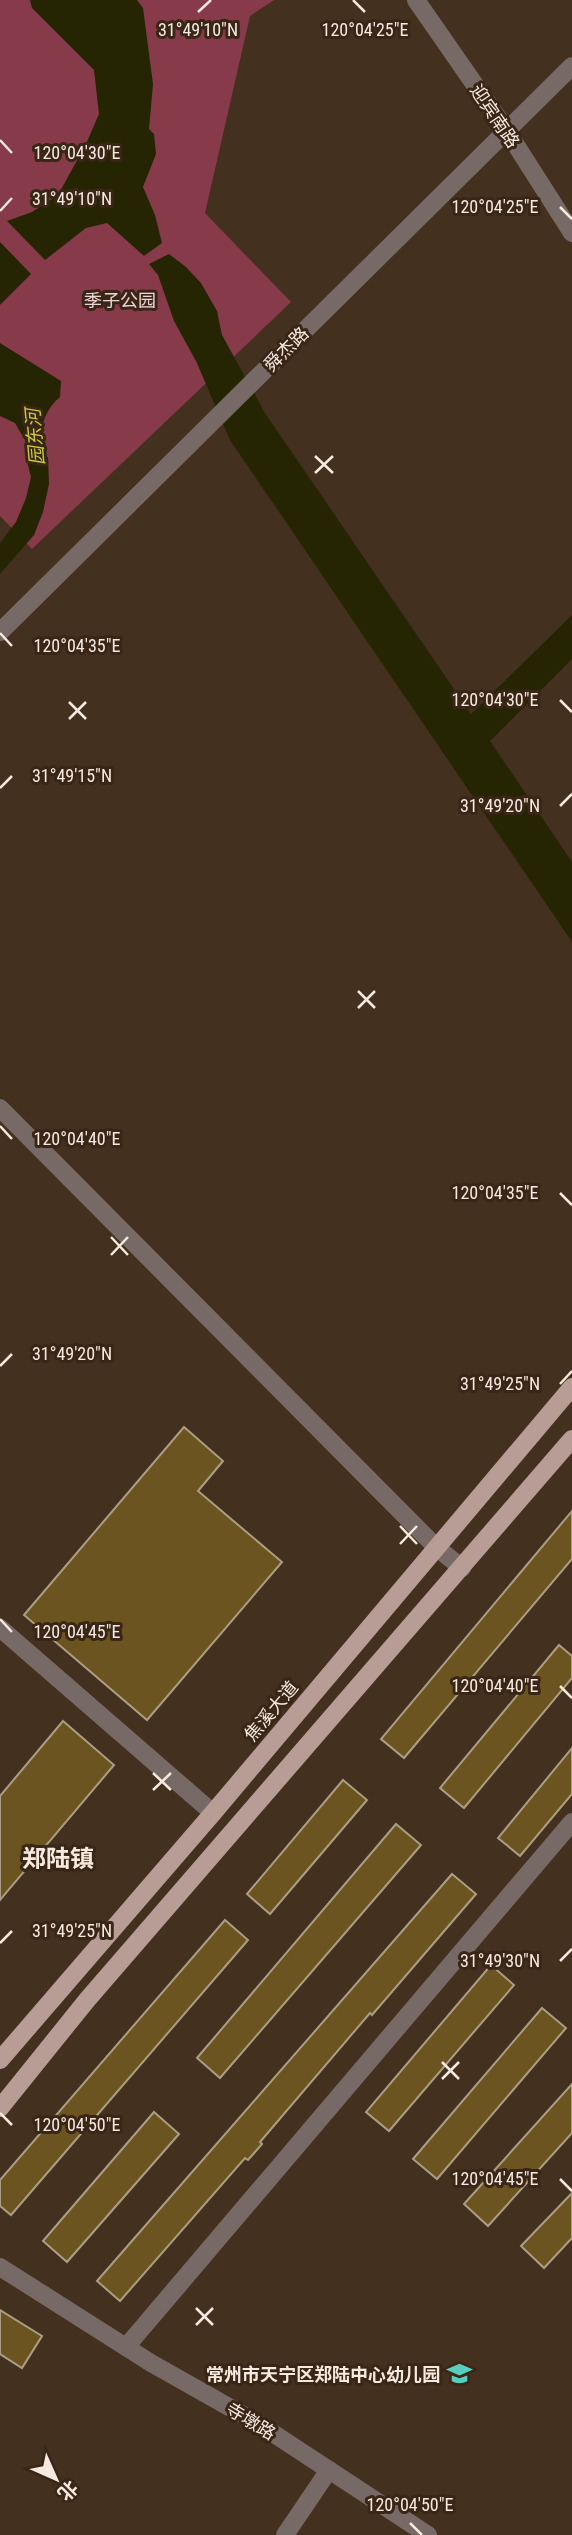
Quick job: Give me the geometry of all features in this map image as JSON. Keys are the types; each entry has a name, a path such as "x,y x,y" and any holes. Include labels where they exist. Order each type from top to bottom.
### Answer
{"main road":[{"name":"焦溪大道","path":"0,2060 213,1814 572,1387"},
{"path":"0,2108 87,2000 572,1438"}],"street":[{"name":"迎宾南路","path":"416,0 507,131 572,233"},
{"name":"舜杰路","path":"0,632 572,66"},
{"path":"0,1108 436,1546 462,1568"},
{"path":"0,1628 213,1814"},
{"path":"126,2347 572,1822"},
{"name":"寺墩路","path":"0,2267 126,2347 258,2424 428,2535"},
{"path":"285,2535 329,2470"}],"green space":[{"name":"季子公园","path":"0,0 274,0 250,16 205,213 291,302 32,549 0,516"}],"water":[{"path":"30,0 137,0 143,8 153,84 149,129 154,134 156,154 143,187 155,215 162,243 144,256 107,223 86,228 45,260 7,221 32,212 58,195 99,114 94,70 32,8"},
{"path":"0,242 31,274 0,305"},
{"path":"169,254 201,283 217,311 222,335 265,413 471,714 572,615 572,659 490,741 572,862 572,942 230,440 196,361 174,321 158,275 149,264"},
{"name":"园东河","path":"0,343 61,381 60,397 45,417 41,432 40,457 48,457 49,484 43,512 34,535 0,574 0,543 16,522 31,477 26,442 15,423 0,416"}],"building":[{"path":"184,1427 223,1461 198,1491 282,1562 147,1720 24,1615"},
{"path":"572,1511 572,1559 404,1758 381,1739"},
{"path":"559,1645 572,1656 572,1678 464,1808 440,1788"},
{"path":"63,1721 114,1765 0,1900 0,1796"},
{"path":"572,1748 572,1794 520,1856 498,1838"},
{"path":"343,1780 367,1800 270,1914 247,1894"},
{"path":"396,1824 421,1845 220,2078 197,2058"},
{"path":"452,1874 476,1894 372,2015 370,2013 260,2142 262,2144 248,2160 245,2158 120,2301 97,2281"},
{"path":"225,1920 248,1940 11,2215 0,2206 0,2180"},
{"path":"491,1965 514,1985 389,2131 366,2112"},
{"path":"542,2008 566,2028 437,2179 413,2159"},
{"path":"572,2084 572,2133 488,2226 464,2204"},
{"path":"154,2112 179,2134 67,2262 43,2241"},
{"path":"572,2193 572,2238 544,2268 521,2246"},
{"path":"0,2310 42,2336 22,2368 0,2354"}],"place":[{"name":"常州市天宁区郑陆中心幼儿园","path":"460,2374"}],"district":[{"name":"郑陆镇","path":"58,1859"}]}
